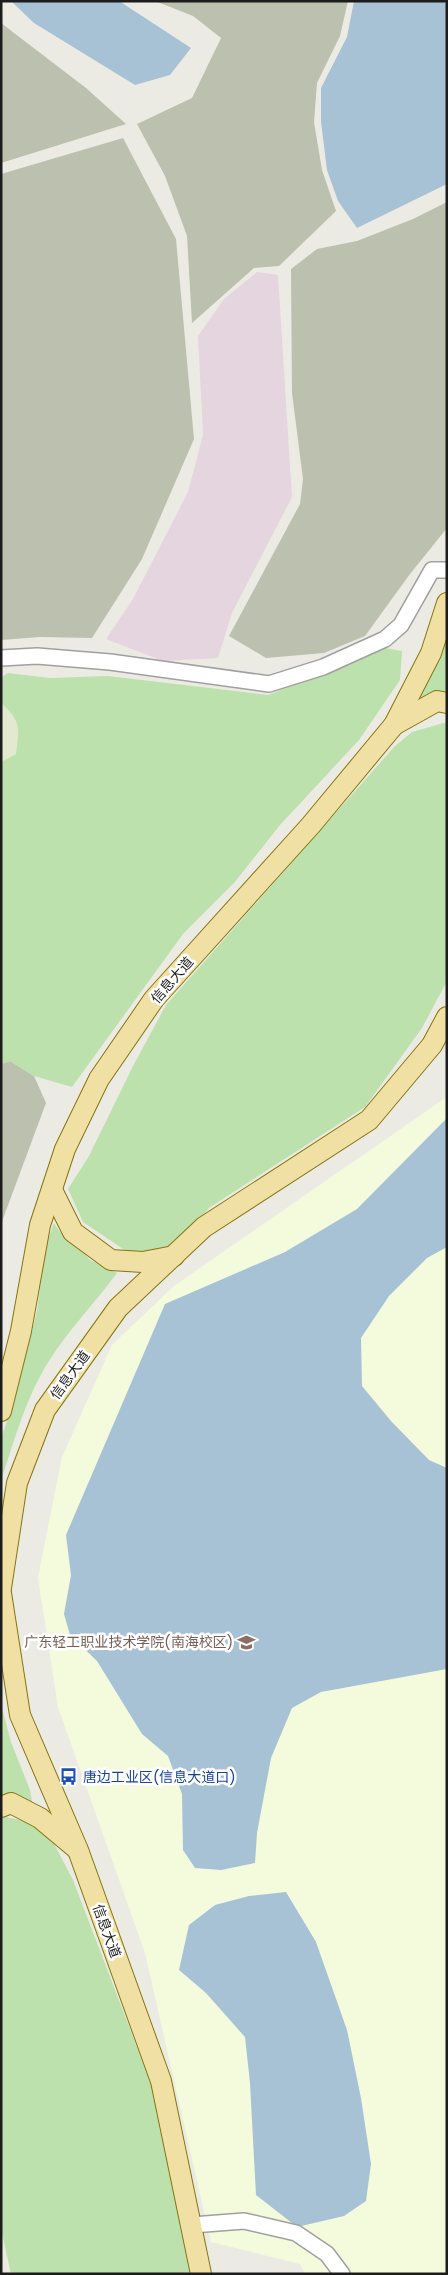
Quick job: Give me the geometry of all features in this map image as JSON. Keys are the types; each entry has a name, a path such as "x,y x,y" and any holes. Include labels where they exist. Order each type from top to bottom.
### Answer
{"main road":[{"name":"信息大道","path":"1,1411 21,1331 40,1225 65,1149 99,1079 154,999 310,826 394,725 431,654 447,603"},
{"path":"394,725 437,701 447,703"},
{"name":"信息大道","path":"1,1588 17,1484 45,1410 118,1308 204,1227 369,1120 432,1044 447,1017"},
{"path":"52,1190 73,1232 111,1260 143,1262 174,1256"},
{"name":"信息大道","path":"1,1593 20,1715 78,1850 160,2081 192,2225 200,2274"},
{"path":"1,1807 11,1803 40,1818 78,1850"}],"street":[{"path":"1,658 37,656 110,662 269,684 323,667 385,640 401,625 432,570 447,570"},
{"path":"192,2225 244,2221 296,2233 327,2254 342,2274"}],"shaded area":[{"path":"155,1 348,1 340,36 317,83 314,122 322,170 336,211 279,266 254,268 192,323 187,236 165,176 137,124 192,98 221,38 193,16"},
{"path":"1,23 86,88 126,124 1,163"},
{"path":"123,138 176,239 194,439 142,559 92,638 40,637 1,640 1,174"},
{"path":"447,202 447,528 410,574 365,636 324,653 266,658 229,636 300,504 303,479 292,393 291,269 317,249 357,241 413,219"},
{"path":"257,272 278,275 292,497 232,613 218,658 163,661 106,639 133,599 188,492 203,435 198,336 224,299"},
{"path":"1,703 9,710 19,725 16,754 1,762"},
{"path":"10,1061 34,1076 46,1103 1,1224 1,1064"},
{"name":"广东轻工职业技术学院(南海校区)","path":"447,1097 447,2274 305,2274 300,2264 211,2242 145,1953 58,1707 38,1578 62,1457 112,1345 174,1286"}],"green space":[{"path":"447,632 447,692 441,692 416,702"},
{"path":"385,648 402,651 400,680 359,740 280,825 234,883 183,934 72,1087 34,1076 10,1061 1,1064 1,762 16,754 18,731 13,715 1,703 1,677 8,673 50,678 108,676 268,695"},
{"path":"447,722 447,981 422,1028 365,1107 209,1208 169,1257 126,1251 83,1222 68,1189 89,1156 133,1066 166,1005 394,747 412,732"},
{"path":"54,1223 60,1232 72,1240 90,1260 117,1273 65,1338 41,1375 21,1420 1,1481 1,1438 12,1407 31,1336 37,1311 45,1248"},
{"path":"1,1704 11,1742 30,1790 32,1802 22,1799 1,1799"},
{"path":"1,1818 26,1821 51,1838 73,1880 159,2105 193,2274 11,2274 1,2229"}],"water":[{"path":"11,1 119,1 191,48 170,75 135,85 34,23"},
{"path":"354,1 447,1 447,184 357,228 338,201 327,170 321,122 321,88 347,37"},
{"path":"447,1118 447,1247 427,1258 389,1296 361,1338 362,1386 391,1421 429,1460 447,1468 447,1669 321,1692 292,1708 271,1758 257,1833 255,1863 221,1870 195,1868 183,1850 182,1794 168,1756 142,1734 97,1661 70,1635 64,1614 71,1575 66,1535 165,1304 285,1252 357,1209"},
{"path":"286,1892 316,1942 347,2030 361,2098 371,2164 366,2201 344,2216 297,2227 256,2195 250,2083 245,2037 206,1993 179,1970 189,1925 215,1905 249,1896"}],"place":[{"name":"广东轻工职业技术学院(南海校区)","path":"247,1642"},
{"name":"唐边工业区(信息大道口)","path":"69,1777"}]}
